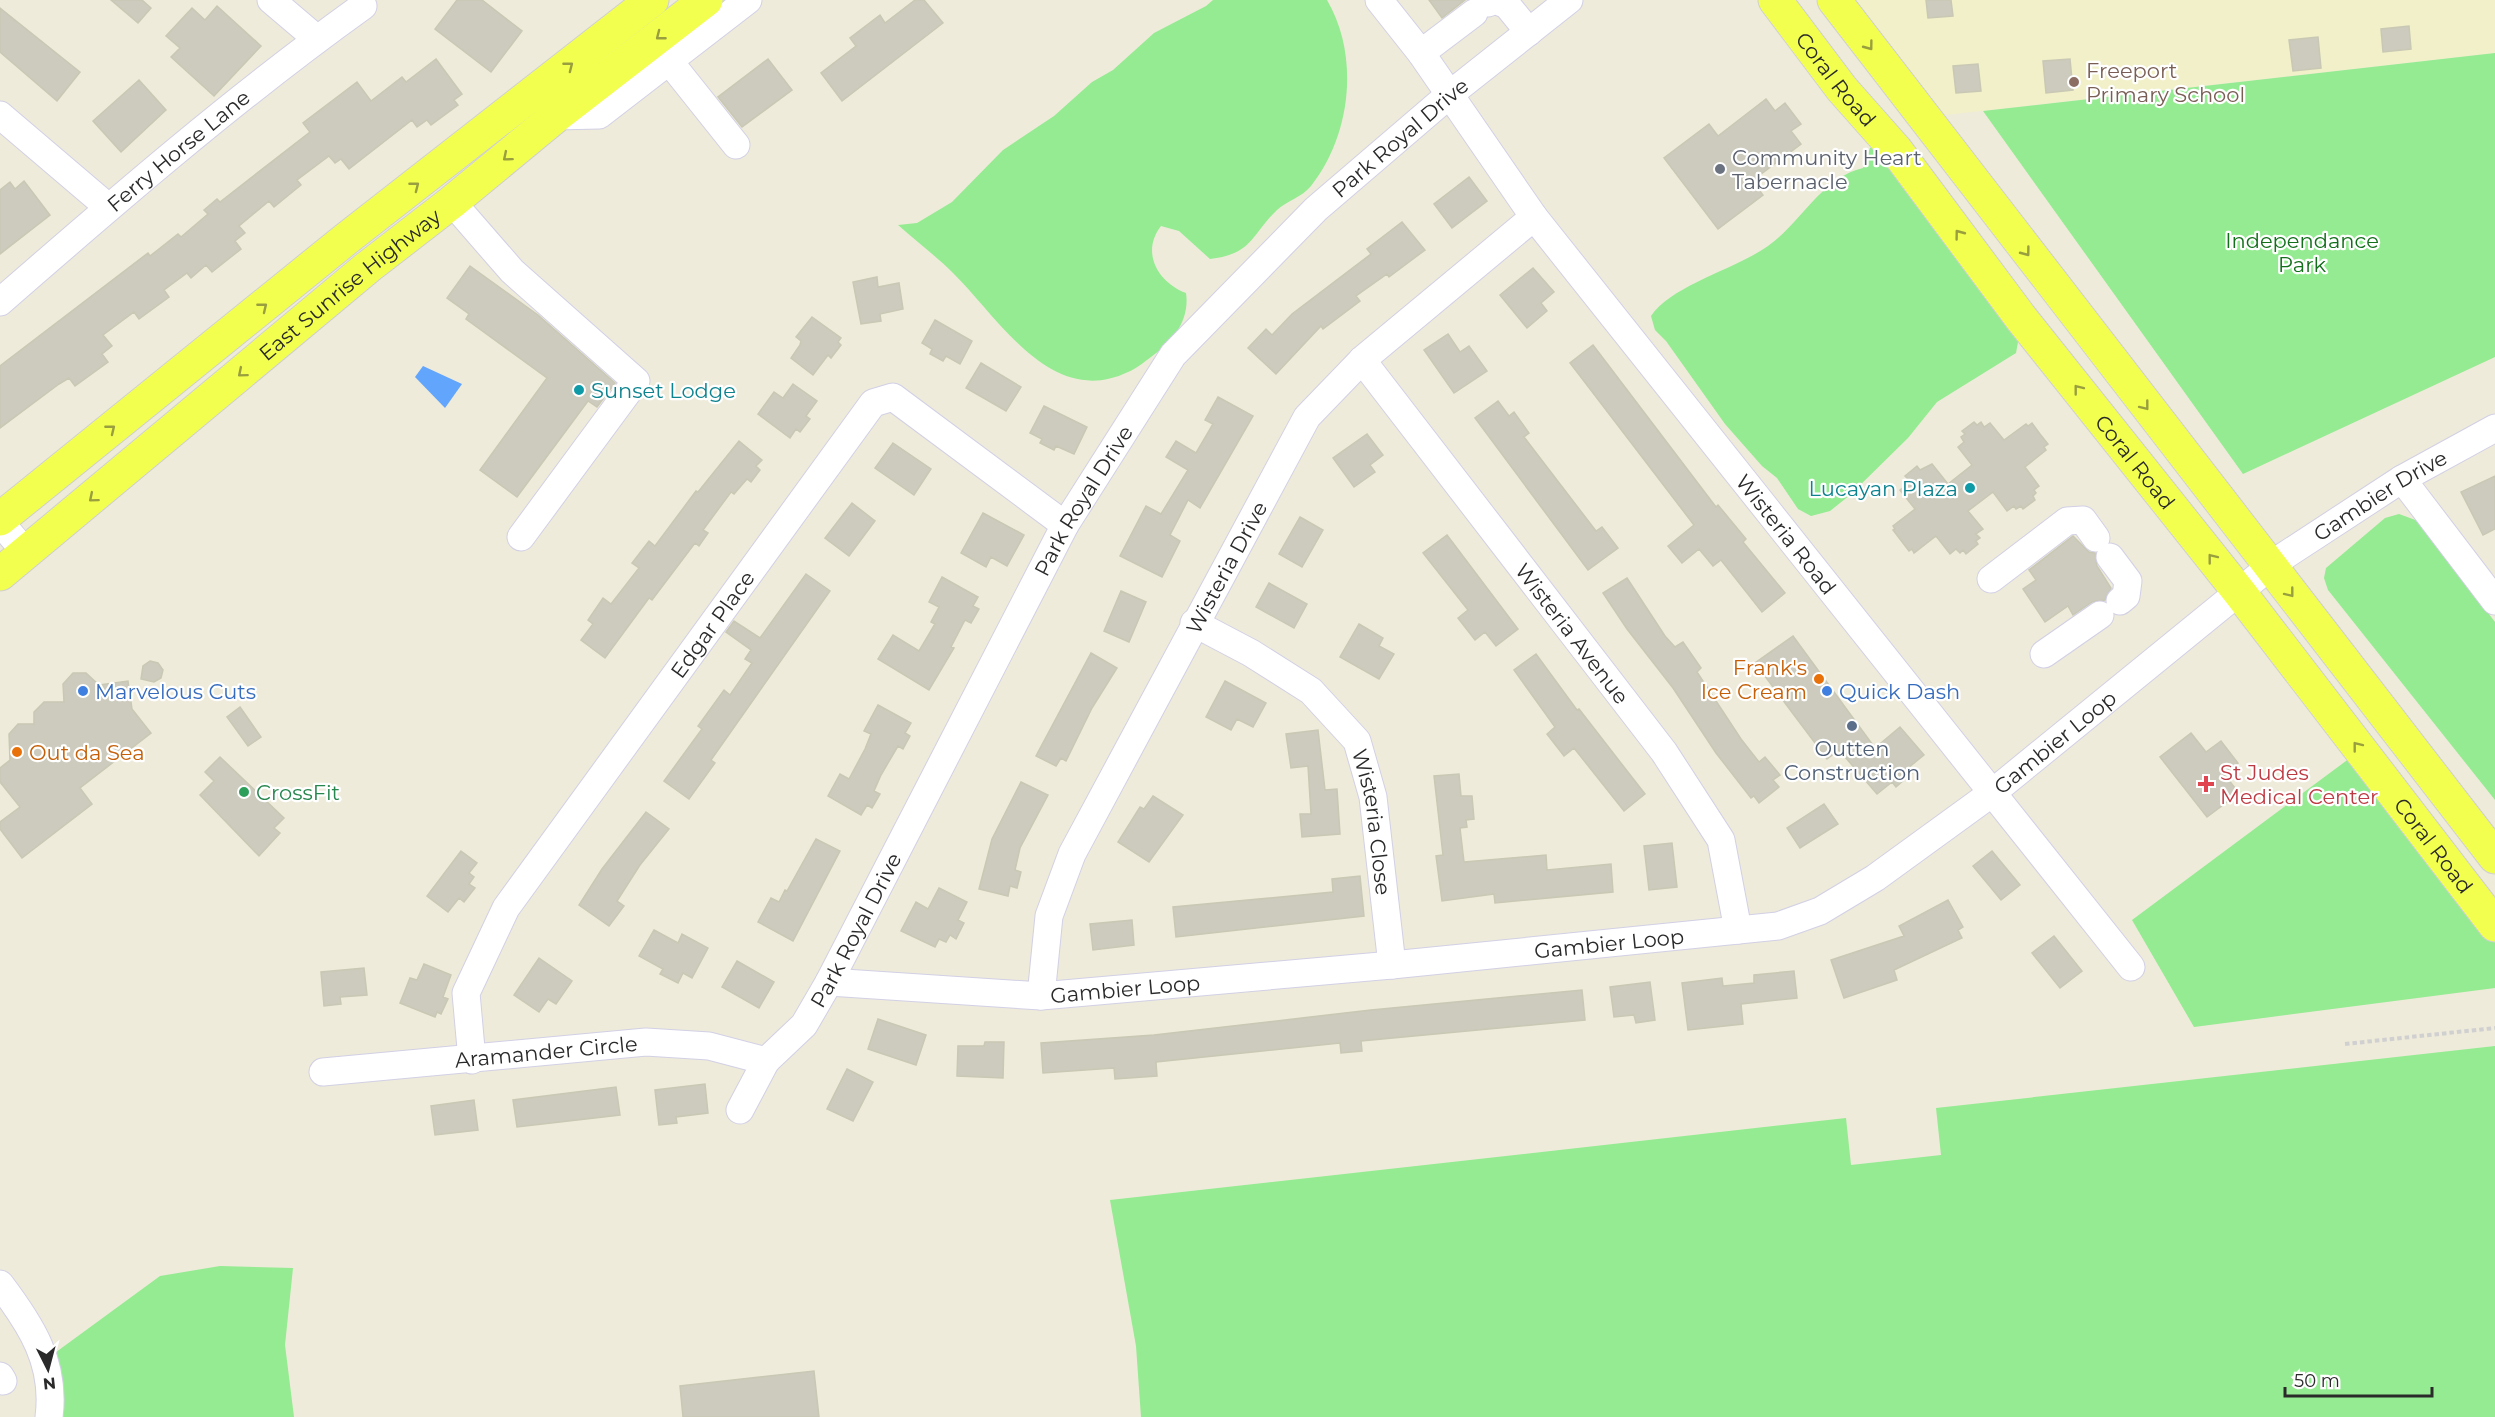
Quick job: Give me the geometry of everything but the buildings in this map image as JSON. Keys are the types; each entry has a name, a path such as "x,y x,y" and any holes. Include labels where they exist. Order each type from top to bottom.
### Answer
{"main road":[{"name":"East Sunrise Highway","path":"0,574 27,554 368,267 452,202 546,104 652,0"},
{"name":"East Sunrise Highway","path":"0,520 346,239 546,104 706,0"},
{"name":"Coral Road","path":"1775,0 1842,88 1896,150 2021,318 2240,593 2495,925"},
{"name":"Coral Road","path":"1834,0 2055,290 2495,857"},
{"path":"1896,150 1929,124"},
{"path":"2021,318 2055,290"}],"street":[{"path":"271,0 317,39"},
{"path":"546,104 599,115 748,0"},
{"name":"Wisteria Road","path":"1379,0 1421,53 1534,217 2131,967"},
{"path":"1421,53 1495,0 1507,5 1529,32"},
{"name":"Park Royal Drive","path":"740,1110 766,1061 804,1025 829,982 1065,525 1173,355 1316,209 1449,95 1569,0"},
{"name":"Ferry Horse Lane","path":"0,302 108,207 317,39 363,6"},
{"path":"669,61 736,145"},
{"path":"0,115 108,207"},
{"path":"452,202 512,271 636,381 522,537"},
{"name":"Wisteria Drive","path":"1041,996 1049,916 1072,854 1194,623 1307,417 1362,360 1534,217"},
{"name":"Wisteria Avenue","path":"1362,360 1664,752 1720,840 1738,930"},
{"name":"Edgar Place","path":"472,1060 466,993 506,908 873,404 893,397 1065,525"},
{"name":"Gambier Drive","path":"2270,567 2402,479 2495,428"},
{"path":"2402,479 2495,601"},
{"path":"0,520 27,554"},
{"path":"1991,579 2067,521 2083,520 2128,581 2126,596 2044,654"},
{"name":"Gambier Loop","path":"829,982 1041,996 1778,926 1820,911 1875,878 1992,793 2270,567"},
{"name":"Wisteria Close","path":"1194,623 1251,653 1311,691 1357,741 1373,797 1392,964"},
{"name":"Aramander Circle","path":"323,1072 472,1060 646,1042 709,1046 766,1061"},
{"path":"0,1284 29,1322 46,1359 51,1402 50,1417"}],"path":[{"path":"2345,1044 2495,1028"}],"shaded area":[{"name":"Freeport Primary School","path":"1841,0 2495,0 2495,53 1937,116"}],"green space":[{"path":"1213,0 1327,0 1344,46 1347,70 1342,120 1335,144 1325,166 1311,186 1277,210 1250,242 1235,253 1210,259 1179,231 1161,226 1152,246 1156,266 1168,282 1186,293 1187,303 1178,330 1159,351 1131,371 1100,380 1075,378 1051,369 1008,334 953,273 898,225 917,223 952,202 1003,150 1054,116 1092,82 1113,70 1154,33 1206,6"},
{"name":"Independance Park","path":"2495,53 2495,357 2243,474 1983,111"},
{"path":"1874,147 2015,323 2018,342 2016,353 1937,402 1908,438 1850,495 1830,511 1811,516 1798,509 1777,478 1762,466 1725,424 1666,341 1655,330 1651,316 1661,305 1689,286 1768,246 1835,181 1863,168 1870,148"},
{"path":"2399,514 2418,521 2495,622 2495,800 2328,590 2324,578 2326,568 2385,518"},
{"path":"2350,758 2495,935 2495,988 2194,1027 2132,920"},
{"path":"2495,1046 2495,1417 1141,1417 1136,1346 1110,1200 1846,1118 1851,1165 1941,1155 1936,1108"},
{"path":"220,1266 293,1268 285,1345 294,1417 61,1417 37,1366 160,1276"}],"water":[{"path":"423,366 462,384 445,408 415,377"}],"place":[{"name":"Freeport Primary School","path":"2074,82"},
{"name":"Community Heart Tabernacle","path":"1720,169"},
{"name":"Sunset Lodge","path":"579,390"},
{"name":"Lucayan Plaza","path":"1970,488"},
{"name":"Frank's Ice Cream","path":"1819,679"},
{"name":"Marvelous Cuts","path":"83,691"},
{"name":"Quick Dash","path":"1827,691"},
{"name":"Outten Construction","path":"1852,726"},
{"name":"Out da Sea","path":"17,752"},
{"name":"St Judes Medical Center","path":"2206,784"},
{"name":"CrossFit","path":"244,792"}]}
